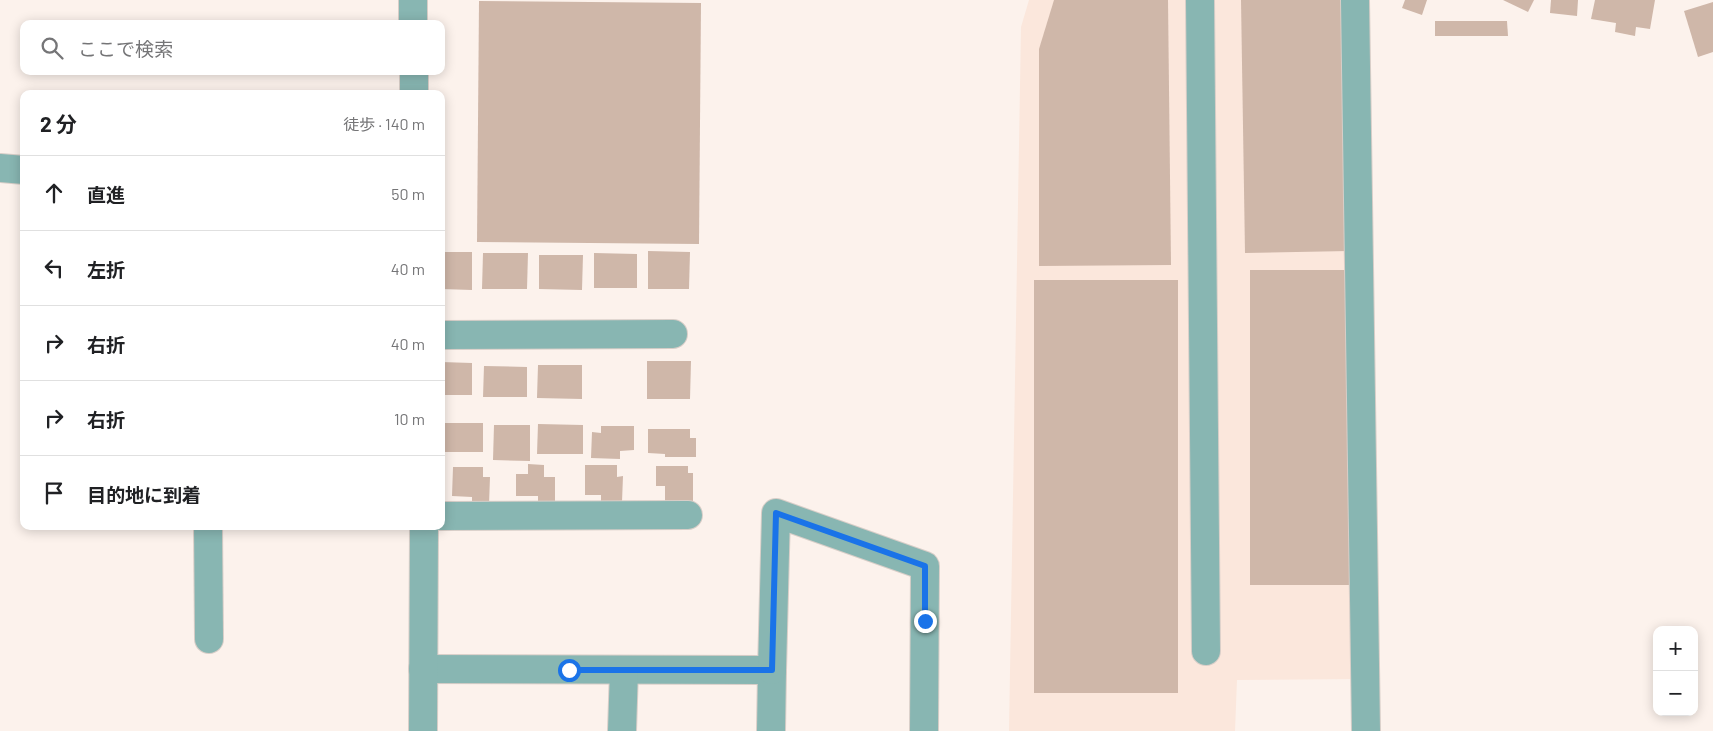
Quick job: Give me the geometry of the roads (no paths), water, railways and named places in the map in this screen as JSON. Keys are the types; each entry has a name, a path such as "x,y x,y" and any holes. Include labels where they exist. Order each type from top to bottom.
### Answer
{"street":[{"path":"413,0 413,20"},
{"path":"1200,0 1206,651"},
{"path":"1355,0 1366,731"},
{"path":"414,75 414,90"},
{"path":"0,168 20,170"},
{"path":"445,335 674,334"},
{"path":"771,731 776,513 925,566 924,731"},
{"path":"445,516 688,515"},
{"path":"208,530 209,639"},
{"path":"422,731 424,530"},
{"path":"423,669 772,670"},
{"path":"622,731 624,670"}]}
